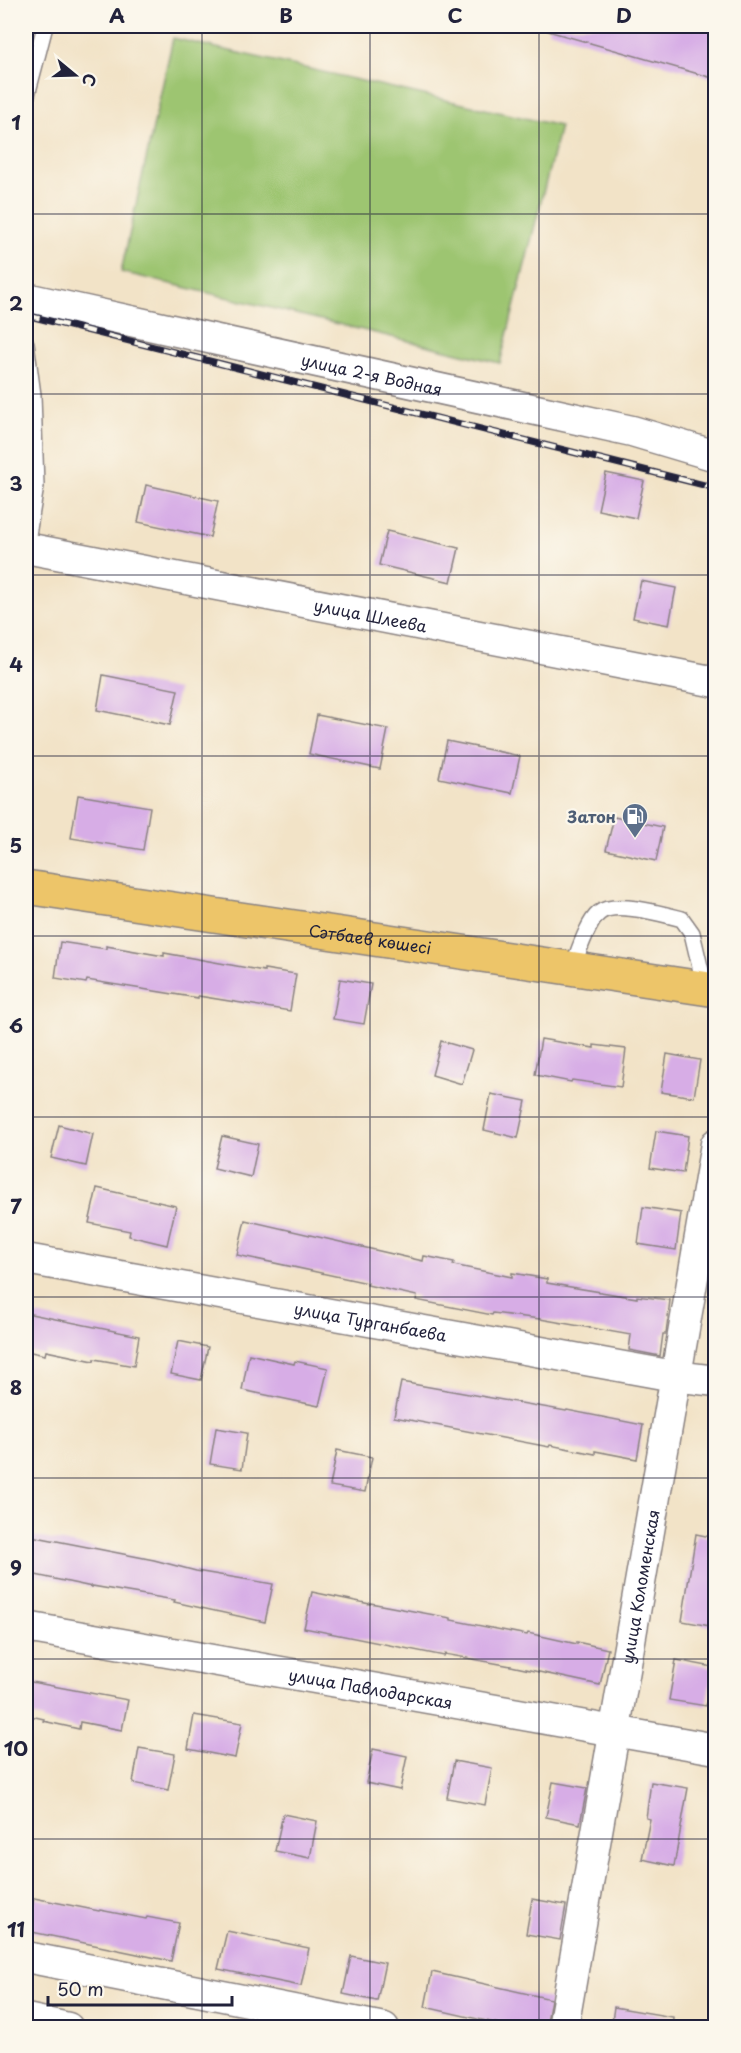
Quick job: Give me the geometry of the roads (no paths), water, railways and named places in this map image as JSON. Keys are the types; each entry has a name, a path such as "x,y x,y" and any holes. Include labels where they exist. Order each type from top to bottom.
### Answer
{"main road":[{"name":"Сәтбаев көшесі","path":"26,887 710,989"}],"street":[{"name":"улица 2-я Водная","path":"26,298 632,431 716,456"},
{"name":"улица Шлеева","path":"26,548 716,682"},
{"name":"улица Коломенская","path":"563,2028 674,1376 716,1144"},
{"name":"улица Турганбаева","path":"26,1259 674,1376 716,1381"},
{"name":"улица Павлодарская","path":"26,1627 716,1749"},
{"path":"26,1957 384,2028"},
{"path":"26,2019 68,2028"}],"lane":[{"path":"26,99 45,26"},
{"path":"26,344 33,395 36,486 26,548"},
{"path":"572,968 589,927 598,913 610,907 624,908 682,919 692,933 710,989"}],"railway":[{"path":"26,315 716,488"}],"place":[{"name":"Затон","path":"635,839"}]}
